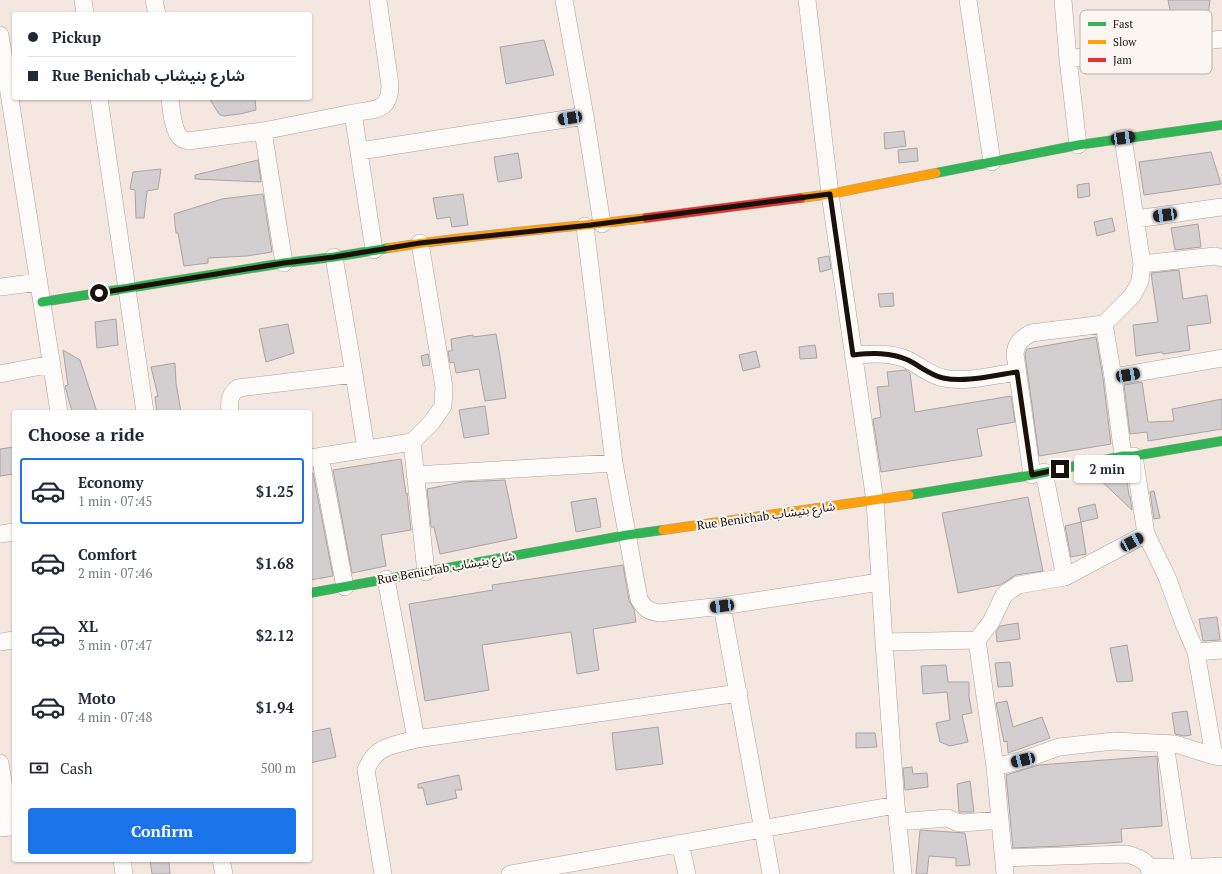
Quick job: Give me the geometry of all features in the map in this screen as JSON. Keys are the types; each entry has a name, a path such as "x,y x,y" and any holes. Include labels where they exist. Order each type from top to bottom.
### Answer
{"street":[{"path":"83,0 85,12"},
{"path":"154,0 156,12"},
{"path":"170,100 173,120 178,134 188,141 263,131 383,107 390,94 390,85 378,0"},
{"path":"564,0 585,116 602,224"},
{"path":"807,0 830,194 875,501 884,642 903,874"},
{"path":"968,0 992,162"},
{"path":"1063,0 1078,145"},
{"path":"0,35 2,61 59,410"},
{"path":"1212,40 1222,39"},
{"path":"1068,59 1080,57"},
{"path":"99,100 145,410"},
{"path":"353,113 374,250"},
{"path":"360,151 585,116"},
{"path":"42,302 284,263 334,257 420,243 602,224 830,194 1078,145 1222,124"},
{"path":"263,131 284,263"},
{"path":"1065,577 1038,474 1017,372 1015,354 1018,342 1031,333 1104,324 1132,296 1140,281 1142,264 1123,138"},
{"path":"1136,219 1222,207"},
{"path":"585,226 614,463 639,599 643,607 649,611 659,613 722,606 880,582"},
{"path":"345,587 315,457 412,442 432,422 442,406 444,387 420,243"},
{"path":"1142,264 1215,256 1222,258"},
{"path":"334,257 366,448"},
{"path":"0,287 39,282"},
{"path":"995,766 1023,760 1059,747 1114,741 1175,744 1218,756 1196,652 1167,577 1146,534 1128,456 1104,324"},
{"path":"853,355 876,353 896,356 908,360 935,376 958,380 1017,372"},
{"path":"1113,377 1222,358"},
{"path":"0,374 52,364"},
{"path":"230,410 229,401 231,396 238,388 354,374"},
{"path":"412,442 426,572"},
{"name":"Rue Benichab شارع بنيشاب","path":"312,593 627,535 875,501 1038,474 1128,456 1222,442"},
{"path":"415,475 614,463"},
{"path":"0,534 12,532"},
{"path":"1146,534 1065,577 1018,585 1004,595 991,622 977,640 995,766 1004,866 1127,854 1146,862 1150,871 1222,866"},
{"path":"386,579 416,739"},
{"path":"722,606 739,693 762,828 772,874"},
{"path":"0,642 12,640"},
{"path":"884,642 977,640"},
{"path":"1196,652 1222,650"},
{"path":"383,874 366,770 372,757 379,751 387,747 416,739 739,693"},
{"path":"1165,744 1184,868"},
{"path":"0,763 10,827 0,828"},
{"path":"510,874 762,828 897,813 948,818 962,823 999,820"},
{"path":"680,843 687,874"},
{"path":"122,862 124,874"},
{"path":"221,862 224,874"}],"building":[{"path":"1168,0 1210,0 1209,10 1170,10"},
{"path":"544,40 554,75 506,84 500,47"},
{"path":"210,100 255,100 256,110 223,116 219,114"},
{"path":"904,131 906,146 885,149 884,133"},
{"path":"917,148 918,161 899,163 898,150"},
{"path":"1211,152 1221,184 1144,195 1139,162"},
{"path":"518,153 522,178 498,182 494,157"},
{"path":"258,160 261,182 195,179 195,175"},
{"path":"161,169 158,189 147,191 144,218 136,218 135,190 130,189 133,172"},
{"path":"1089,183 1090,196 1078,198 1077,185"},
{"path":"263,194 272,252 247,256 208,258 208,263 184,266 178,233 176,233 174,214 222,199"},
{"path":"463,194 468,225 452,227 450,217 437,219 433,198"},
{"path":"1112,218 1115,231 1097,236 1094,222"},
{"path":"1198,224 1201,247 1175,250 1171,228"},
{"path":"829,256 831,269 820,272 818,258"},
{"path":"1179,270 1183,299 1207,295 1211,323 1187,326 1190,350 1136,356 1133,325 1158,322 1151,273"},
{"path":"893,293 894,306 880,307 878,294"},
{"path":"116,319 118,345 97,348 95,322"},
{"path":"288,324 294,353 266,362 259,329"},
{"path":"496,334 506,398 485,401 479,369 456,373 454,362 450,363 448,351 452,351 451,339 473,335 473,337"},
{"path":"1096,337 1103,378 1111,444 1039,456 1025,354 1027,349"},
{"path":"815,345 817,358 800,359 799,347"},
{"path":"63,350 80,360 96,410 71,410 65,386 68,385"},
{"path":"756,351 760,367 743,371 739,355"},
{"path":"428,354 430,365 423,366 421,356"},
{"path":"175,363 176,383 181,410 157,410 155,397 158,396 151,367"},
{"path":"906,370 910,373 915,412 1011,396 1015,422 977,429 982,456 881,472 873,419 881,417 877,387 889,386 887,372"},
{"path":"1142,382 1148,422 1174,421 1172,409 1222,399 1222,429 1148,441 1147,432 1130,434 1124,385"},
{"path":"485,406 489,434 464,438 459,410"},
{"path":"12,447 12,474 0,476 0,449"},
{"path":"401,459 411,530 381,535 386,566 352,573 333,470"},
{"path":"312,473 313,473 333,576 312,580"},
{"path":"1126,473 1129,496 1132,510 1097,477"},
{"path":"505,480 517,538 440,554 434,527 431,527 427,489 462,482"},
{"path":"1154,491 1160,518 1154,519 1150,492"},
{"path":"1028,497 1043,571 1016,575 1000,585 958,593 942,513"},
{"path":"596,498 601,527 576,532 571,502"},
{"path":"1095,504 1098,518 1081,522 1078,508"},
{"path":"1081,522 1086,554 1071,557 1065,526"},
{"path":"623,565 629,601 634,609 636,622 593,629 599,670 577,674 571,632 482,645 489,690 425,701 409,604 493,590 492,585"},
{"path":"1217,617 1220,640 1203,641 1199,619"},
{"path":"1018,623 1020,639 997,642 996,632 1000,626"},
{"path":"1127,645 1133,681 1117,682 1110,648"},
{"path":"1010,662 1013,686 998,687 995,663"},
{"path":"946,665 948,682 969,682 969,697 972,713 962,715 968,742 950,746 940,742 936,723 950,720 947,692 923,694 921,666"},
{"path":"1007,701 1013,727 1042,717 1050,738 1008,753 1007,741 1004,742 996,703"},
{"path":"1187,711 1191,735 1184,736 1175,734 1172,713"},
{"path":"658,727 663,764 616,770 612,733"},
{"path":"330,728 336,757 312,763 312,732"},
{"path":"856,733 875,733 877,747 856,748"},
{"path":"1157,756 1162,826 1121,829 1122,842 1013,848 1006,775 1039,765"},
{"path":"912,767 913,774 927,773 928,787 905,790 903,768"},
{"path":"459,775 462,790 455,790 457,798 427,805 423,788 418,788 418,784"},
{"path":"970,781 974,812 959,812 957,784"},
{"path":"920,830 965,833 970,865 956,866 956,858 929,856 927,874 916,874"},
{"path":"150,862 169,862 170,874 152,874"}],"traffic: fast":[{"path":"936,173 1078,145 1222,125"},
{"path":"42,302 284,263 389,248"},
{"path":"909,495 1032,475 1123,456 1134,456 1222,441"},
{"path":"312,593 627,535 663,530"}],"traffic: slow":[{"path":"801,198 830,194 936,173"},
{"path":"389,248 453,239 646,218"},
{"path":"663,530 909,495"}],"traffic: jam":[{"path":"646,218 801,198"}],"route":[{"path":"99,293 420,243 591,225 830,194 853,355 876,353 896,356 908,360 935,376 958,380 1017,372 1032,475 1060,469"}]}
